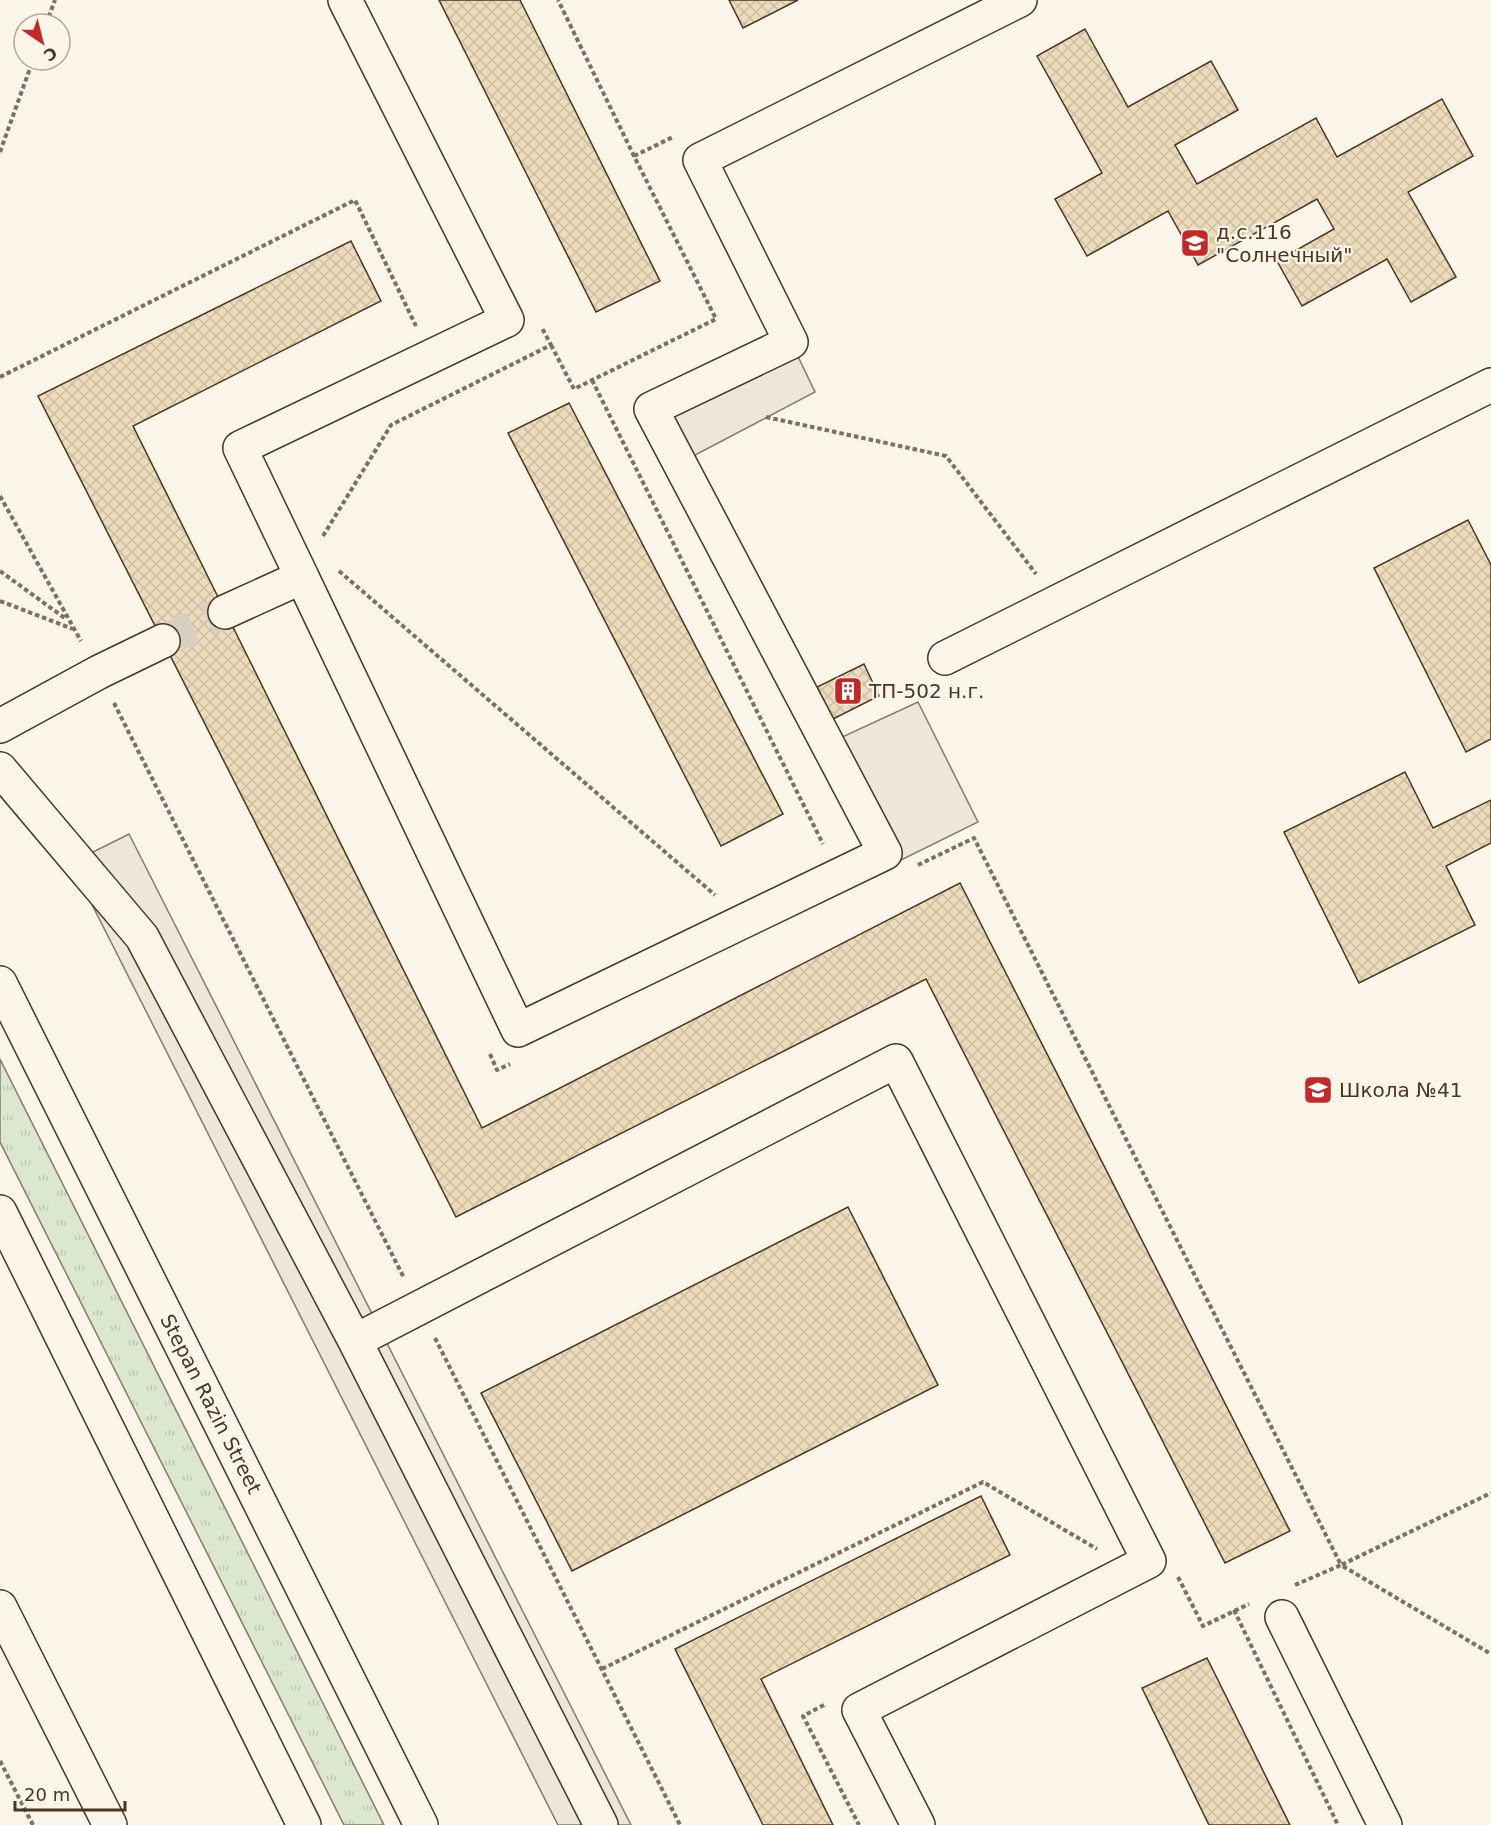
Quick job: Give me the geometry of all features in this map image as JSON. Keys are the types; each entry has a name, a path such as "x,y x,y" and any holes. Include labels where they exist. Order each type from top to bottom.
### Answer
{"main road":[{"path":"345,0 507,320 240,448 518,1030 885,853 651,409 791,342 700,160 1020,0"},
{"path":"945,658 1491,385"},
{"path":"225,612 302,577"},
{"path":"0,726 99,672 163,641"},
{"path":"0,770 142,937 355,1341 601,1825"},
{"name":"Stepan Razin Street","path":"0,983 421,1825"},
{"path":"355,1341 896,1061 1149,1561 860,1710 918,1825"},
{"path":"0,1212 304,1825"},
{"path":"1275,1602 1385,1825"},
{"path":"0,1607 110,1825"}],"path":[{"path":"551,345 574,389 716,319 558,0"},
{"path":"0,152 29,72"},
{"path":"0,376 355,200 417,328"},
{"path":"591,380 838,874"},
{"path":"766,417 946,456 1038,576"},
{"path":"0,496 99,672 680,1825"},
{"path":"333,565 744,921"},
{"path":"0,571 69,621"},
{"path":"0,602 74,629"},
{"path":"912,868 974,838 1341,1565 1491,1654"},
{"path":"487,1049 497,1070 517,1060"},
{"path":"602,1669 983,1482 1100,1551"},
{"path":"1176,1575 1203,1626 1234,1610 1275,1602 1341,1565 1491,1493"},
{"path":"1234,1610 1338,1825"},
{"path":"0,1761 33,1825"}],"green space":[{"path":"0,1059 384,1825 344,1825 0,1142"}],"shaded area":[{"path":"791,342 815,392 680,463 651,409"},
{"path":"918,702 978,822 889,866 827,744"},
{"path":"129,834 631,1825 558,1825 71,863"}],"building":[{"path":"439,0 520,0 660,281 596,312"},
{"path":"729,0 798,0 743,28"},
{"path":"1085,29 1128,107 1211,61 1238,110 1175,145 1197,184 1316,118 1337,157 1442,99 1473,156 1408,192 1456,277 1411,302 1387,259 1302,306 1277,261 1334,229 1317,199 1198,265 1168,211 1087,256 1055,199 1102,173 1037,56"},
{"path":"351,241 381,301 133,426 482,1128 960,883 1290,1531 1225,1563 926,979 456,1217 38,396"},
{"path":"569,403 783,814 721,846 508,433"},
{"path":"1468,520 1491,565 1491,739 1466,752 1374,568"},
{"name":"ТП-502 н.г.","path":"864,664 879,696 833,719 817,687"},
{"path":"1405,772 1433,828 1491,800 1491,843 1446,866 1475,925 1359,983 1284,832"},
{"path":"848,1207 938,1385 572,1571 481,1393"},
{"path":"981,1496 1010,1555 761,1679 833,1825 763,1825 675,1649"},
{"path":"1207,1658 1290,1825 1209,1825 1142,1688"}],"tunnel":[{"path":"163,641 225,612"}],"place":[{"name":"д.с.116 \"Солнечный\"","path":"1195,243"},
{"name":"ТП-502 н.г.","path":"848,691"},
{"name":"Школа №41","path":"1318,1090"}]}
